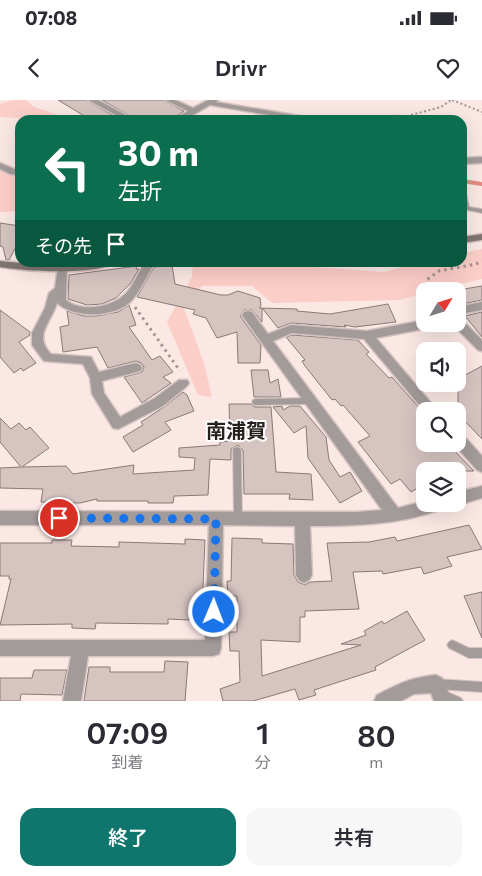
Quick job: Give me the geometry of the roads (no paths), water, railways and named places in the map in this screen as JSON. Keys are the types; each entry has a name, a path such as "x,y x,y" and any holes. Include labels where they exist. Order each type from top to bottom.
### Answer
{"main road":[{"path":"467,239 482,237"},
{"path":"0,264 15,266"},
{"path":"30,267 47,267"}],"street":[{"path":"92,100 121,115"},
{"path":"169,100 193,112"},
{"path":"187,115 212,102 284,115"},
{"path":"467,161 482,160"},
{"path":"0,166 15,172"},
{"path":"62,267 61,300 73,310 104,308 124,302 147,267"},
{"path":"60,290 54,293 50,309 38,329 36,340 40,350 48,358 88,360 96,378 98,394 118,424 159,402 183,383"},
{"path":"466,309 482,306"},
{"path":"248,315 394,516"},
{"path":"266,339 291,329 367,335 416,326"},
{"path":"466,331 482,348"},
{"path":"367,335 424,402"},
{"path":"96,378 136,368"},
{"path":"466,448 482,466"},
{"path":"466,496 482,492"},
{"path":"0,518 357,519 394,516 416,510"},
{"path":"0,648 214,648 216,519"},
{"path":"302,519 304,575"},
{"path":"72,701 81,648"},
{"path":"384,701 413,686 440,693"}],"lane":[{"path":"467,208 482,211"},
{"path":"255,402 310,401"},
{"path":"237,450 238,519"},
{"path":"452,645 468,653 482,653"},
{"path":"440,693 482,687"},
{"path":"440,693 458,701"}],"waterway":[{"path":"467,182 482,184"}],"district":[{"name":"南浦賀","path":"236,430"}]}
